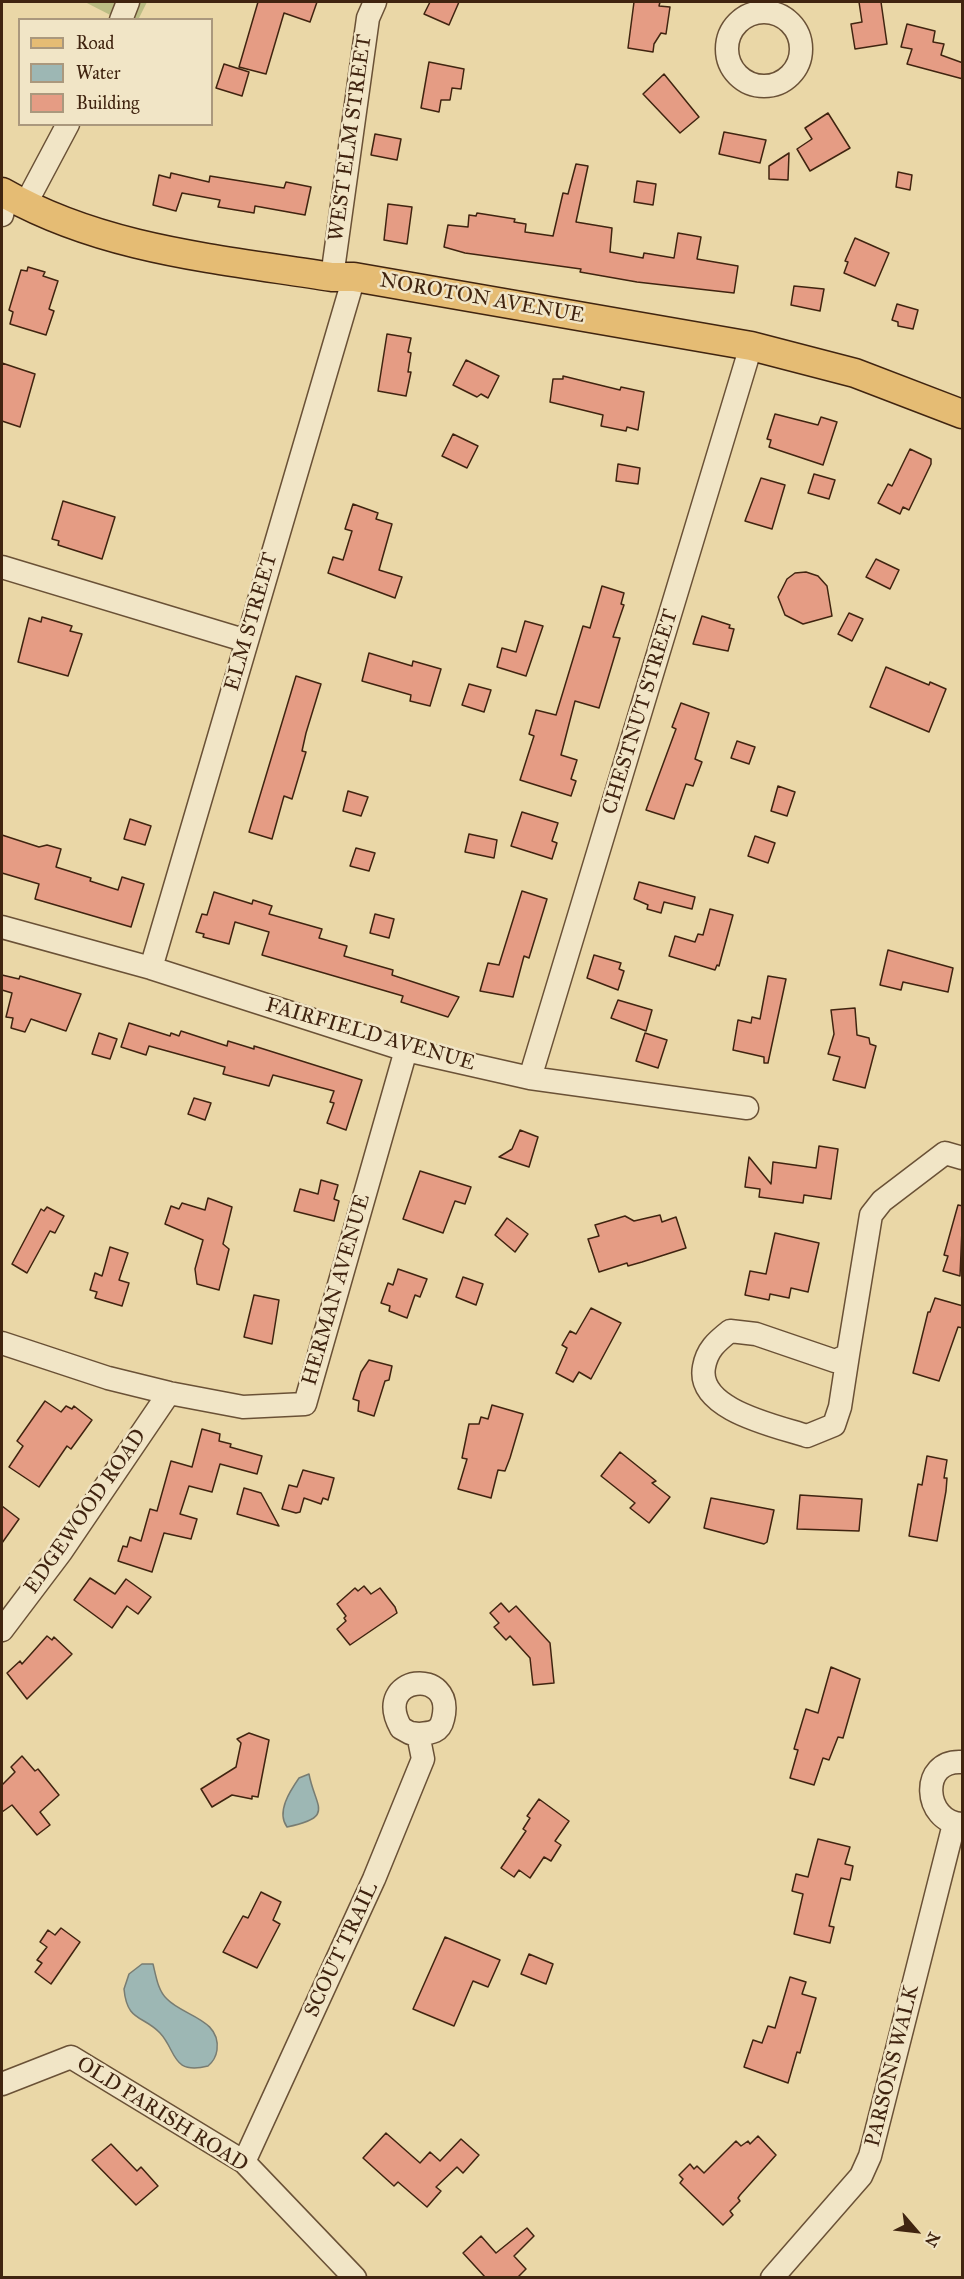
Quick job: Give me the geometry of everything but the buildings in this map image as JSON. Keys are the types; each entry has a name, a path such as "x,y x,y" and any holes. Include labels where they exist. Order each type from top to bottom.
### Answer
{"main road":[{"name":"NOROTON AVENUE","path":"9,202 84,230 145,248 343,277 751,346 855,373 963,414"}],"street":[{"path":"122,18 128,2"},
{"name":"WEST ELM STREET","path":"343,277 368,18 375,2"},
{"path":"9,202 66,126"},
{"name":"ELM STREET","path":"151,968 247,641 343,277"},
{"name":"CHESTNUT STREET","path":"530,1078 751,346"},
{"path":"2,567 247,641"},
{"name":"FAIRFIELD AVENUE","path":"2,927 151,968 406,1050 530,1078 747,1108"},
{"name":"HERMAN AVENUE","path":"2,1343 108,1378 169,1393 243,1407 305,1404 406,1050"},
{"path":"848,1355 834,1361 756,1334 730,1332 716,1341 706,1355 703,1374 709,1391 718,1402 751,1418 807,1436 834,1425 840,1407 871,1215 882,1202 945,1153 963,1158"},
{"name":"EDGEWOOD ROAD","path":"2,1630 61,1552 169,1393"},
{"name":"SCOUT TRAIL","path":"244,2162 375,1879 423,1759 418,1734"},
{"name":"PARSONS WALK","path":"772,2277 861,2176 870,2156 958,1824 941,1816 930,1797 931,1785 935,1773 946,1765 963,1762"},
{"name":"OLD PARISH ROAD","path":"2,2084 71,2056 244,2162 355,2277"}],"green space":[{"path":"85,2 147,2 139,18 116,18"}],"water":[{"path":"309,1774 318,1803 317,1815 302,1823 287,1827 283,1815 286,1802 299,1778"},
{"path":"142,1964 153,1964 159,1988 167,1999 200,2019 213,2031 217,2040 217,2050 208,2066 196,2068 181,2064 176,2060 160,2033 132,2013 128,2007 124,1989 129,1974"}]}
